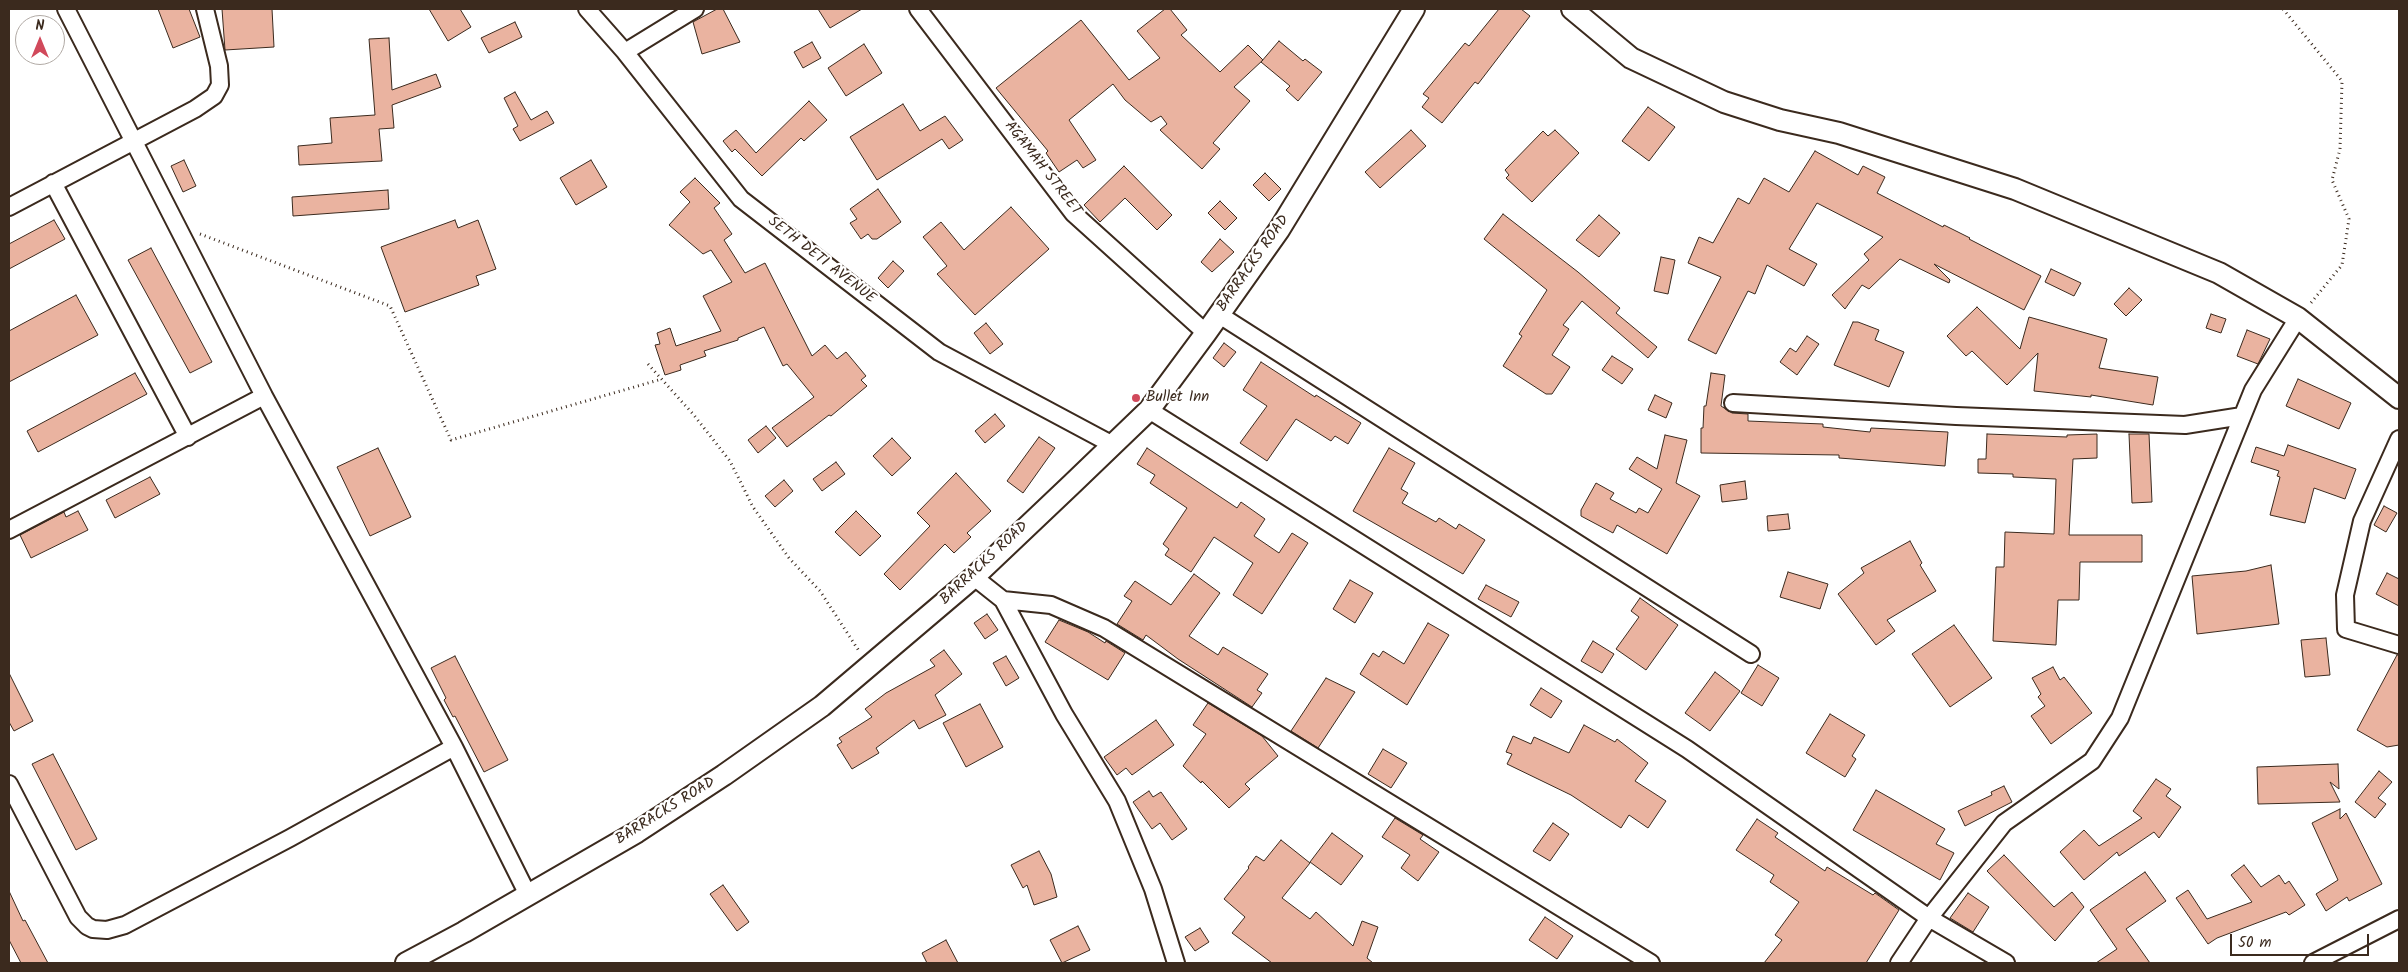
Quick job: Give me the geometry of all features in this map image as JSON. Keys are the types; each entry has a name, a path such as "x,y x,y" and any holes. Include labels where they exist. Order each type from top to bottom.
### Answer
{"street":[{"path":"66,9 264,396 454,747 528,895"},
{"path":"9,206 195,110 214,96 220,85 220,75 205,9"},
{"name":"SETH DETI AVENUE","path":"587,9 625,52 741,199 939,352 1113,445"},
{"path":"625,52 695,9"},
{"name":"AGAMAH STREET","path":"918,9 1074,213 1206,333"},
{"name":"BARRACKS ROAD","path":"406,963 637,832 724,775 822,706 974,577 1149,410 1280,230 1414,9"},
{"path":"1572,9 1631,58 1724,102 1780,120 1839,133 2015,189 2219,273 2298,318 2399,398"},
{"path":"53,183 188,437"},
{"path":"1218,314 1751,654"},
{"path":"1898,963 1929,918 2004,822 2092,761 2120,718 2253,390 2298,318"},
{"path":"9,530 264,396"},
{"path":"1733,404 1956,416 2185,425 2242,416"},
{"path":"1149,410 1688,750 1929,918 2006,963"},
{"path":"2399,439 2362,521 2346,603 2346,629 2399,645"},
{"path":"974,577 1003,600 1064,714 1117,801 1153,889 1176,963"},
{"path":"1003,600 1050,605 1104,628 1651,963"},
{"path":"9,784 78,917 93,929 107,930 125,925 290,838 454,747"},
{"path":"2313,963 2399,919"}],"path":[{"path":"2283,9 2342,81 2340,149 2332,180 2348,219 2342,265 2298,318"},
{"path":"178,226 390,306 451,440 662,379"},
{"path":"648,364 693,414 730,461 753,507 789,558 820,590 869,666"}],"building":[{"path":"158,9 189,9 200,37 173,48"},
{"path":"222,9 272,9 274,47 225,50"},
{"path":"429,9 460,9 471,27 448,41"},
{"path":"717,9 723,9 740,42 702,54 693,22"},
{"path":"818,9 862,9 830,28"},
{"path":"1165,9 1170,9 1187,30 1181,35 1220,72 1248,45 1263,60 1234,87 1250,101 1213,143 1220,149 1202,169 1160,130 1167,124 1161,116 1151,122 1125,100 1113,84 1069,120 1096,160 1083,168 1077,160 1059,172 1046,153 1048,151 996,88 1081,20 1129,80 1160,58 1137,31"},
{"path":"1499,9 1521,9 1530,16 1478,84 1475,82 1442,123 1422,107 1429,98 1423,94 1465,43 1469,46"},
{"path":"515,22 522,37 489,53 481,38"},
{"path":"389,38 392,90 436,74 441,87 392,105 394,128 379,129 382,161 299,165 298,146 332,143 330,118 375,115 369,39"},
{"path":"1279,41 1303,61 1305,59 1322,72 1298,101 1286,90 1290,86 1261,62"},
{"path":"812,42 821,58 803,68 794,52"},
{"path":"864,44 882,73 846,96 828,68"},
{"path":"515,92 531,120 547,111 554,123 520,141 513,129 518,126 504,98"},
{"path":"809,101 827,120 804,141 801,138 762,176 735,149 732,152 723,141 736,130 756,153"},
{"path":"903,104 920,131 945,116 963,140 949,149 942,139 877,180 850,137"},
{"path":"1648,107 1675,127 1649,161 1622,141"},
{"path":"1411,130 1426,146 1380,188 1365,172"},
{"path":"1555,130 1579,153 1532,202 1506,178 1509,175 1505,170 1543,131 1548,136"},
{"path":"1815,151 1858,175 1863,166 1885,177 1877,193 1943,227 1944,225 1970,238 2041,276 2024,310 1934,264 1950,280 1949,283 1900,259 1869,289 1862,285 1845,309 1832,295 1869,260 1864,254 1883,237 1817,203 1789,249 1817,264 1804,286 1767,265 1755,294 1748,291 1716,354 1688,340 1721,277 1688,263 1699,237 1713,243 1738,198 1749,204 1764,178 1789,192"},
{"path":"184,160 196,186 183,192 171,166"},
{"path":"591,160 607,187 576,205 560,178"},
{"path":"1124,166 1172,215 1157,230 1125,198 1100,222 1084,205"},
{"path":"1265,173 1281,189 1269,201 1253,185"},
{"path":"695,178 720,203 714,208 732,234 724,240 745,273 765,263 812,356 825,345 837,359 846,352 866,376 861,380 867,386 831,416 829,415 787,447 772,428 814,397 787,364 783,366 764,327 738,338 738,340 704,351 706,356 680,365 681,370 665,375 655,345 660,344 657,333 670,328 676,346 721,331 703,296 732,282 711,250 703,254 669,225 690,202 680,192"},
{"path":"878,189 901,222 877,239 872,239 868,234 861,239 850,223 857,219 850,209"},
{"path":"388,190 389,209 293,216 292,197"},
{"path":"1220,201 1237,218 1225,230 1208,213"},
{"path":"1011,207 1049,249 975,315 937,274 947,266 923,237 941,222 964,250"},
{"path":"1503,214 1578,272 1620,308 1616,313 1657,347 1648,358 1582,301 1563,325 1569,329 1552,355 1570,367 1552,394 1546,394 1503,366 1522,336 1519,334 1547,290 1484,239"},
{"path":"1599,215 1620,233 1599,257 1576,240"},
{"path":"54,220 65,239 9,269 9,244"},
{"path":"455,220 458,228 478,220 496,269 476,276 479,285 405,312 381,247"},
{"path":"1220,239 1234,252 1212,272 1201,262"},
{"path":"151,248 212,362 190,373 128,260"},
{"path":"1661,257 1675,260 1668,294 1654,291"},
{"path":"893,261 904,271 888,288 878,278"},
{"path":"2051,269 2081,283 2074,296 2045,282"},
{"path":"2129,288 2142,300 2126,316 2114,304"},
{"path":"76,295 98,335 9,382 9,331"},
{"path":"1977,307 2020,349 2029,317 2107,339 2099,368 2158,377 2153,405 2091,395 2091,397 2034,391 2038,353 2007,385 1972,351 1966,356 1947,336"},
{"path":"2211,314 2226,319 2221,333 2206,328"},
{"path":"1853,322 1879,330 1875,340 1904,352 1889,387 1834,365"},
{"path":"986,323 1003,344 990,354 974,333"},
{"path":"2247,330 2270,339 2258,364 2237,356"},
{"path":"1807,336 1819,344 1797,375 1780,362 1790,348 1796,352"},
{"path":"1224,343 1236,352 1224,367 1213,358"},
{"path":"1612,356 1633,369 1622,384 1602,370"},
{"path":"1261,362 1315,397 1316,395 1361,423 1348,444 1335,436 1331,441 1296,419 1267,461 1240,443 1267,406 1243,390"},
{"path":"135,373 147,394 38,452 27,431"},
{"path":"1711,373 1725,375 1721,406 1732,413 1748,414 1748,421 1823,424 1823,427 1870,432 1871,428 1948,432 1945,466 1839,458 1839,455 1701,453 1701,428 1703,428 1704,406 1706,406"},
{"path":"2298,379 2351,403 2339,429 2286,406"},
{"path":"1655,395 1672,403 1666,418 1648,410"},
{"path":"995,414 1005,426 985,443 975,431"},
{"path":"766,426 776,438 758,453 748,440"},
{"path":"1987,434 2067,437 2067,435 2097,434 2097,458 2073,459 2069,535 2142,535 2142,562 2080,562 2079,600 2058,600 2056,645 1993,641 1996,567 2004,567 2005,532 2054,534 2056,479 2013,477 2013,474 1978,473 1978,459 1986,459"},
{"path":"2129,434 2149,434 2152,502 2132,503"},
{"path":"1665,435 1687,440 1676,483 1700,496 1667,554 1617,525 1613,533 1581,516 1581,510 1596,483 1614,493 1610,499 1636,513 1639,508 1648,513 1662,489 1629,469 1637,457 1657,469"},
{"path":"1039,437 1055,448 1023,493 1007,481"},
{"path":"892,438 911,458 892,476 873,456"},
{"path":"2288,445 2356,469 2345,499 2314,488 2305,523 2270,515 2280,477 2277,476 2279,471 2251,462 2256,447 2284,456"},
{"path":"378,448 411,517 370,536 337,467"},
{"path":"1147,448 1237,508 1241,502 1265,519 1254,536 1279,553 1292,533 1308,543 1262,614 1233,595 1253,563 1214,537 1191,572 1165,555 1169,549 1163,544 1187,508 1150,483 1155,475 1137,464"},
{"path":"1389,448 1415,463 1401,489 1408,493 1402,503 1436,522 1439,518 1456,529 1459,524 1485,540 1463,574 1353,511"},
{"path":"836,462 845,474 822,491 813,479"},
{"path":"956,473 991,511 967,533 971,537 954,553 945,544 900,590 884,574 930,526 917,513"},
{"path":"150,477 160,494 115,518 106,500"},
{"path":"784,480 793,491 775,507 765,496"},
{"path":"1745,481 1747,499 1722,502 1720,485"},
{"path":"2384,506 2397,513 2386,532 2374,525"},
{"path":"78,511 88,530 31,558 20,535 64,512 66,517"},
{"path":"856,511 881,536 860,556 835,532"},
{"path":"1788,514 1790,529 1768,531 1767,516"},
{"path":"1910,541 1922,563 1920,565 1936,591 1887,620 1895,631 1876,645 1838,594 1864,573 1861,568"},
{"path":"2271,565 2279,624 2197,634 2192,576 2246,571"},
{"path":"1788,572 1828,584 1820,609 1780,597"},
{"path":"2387,573 2399,579 2399,606 2376,594"},
{"path":"1194,574 1220,593 1189,636 1218,655 1223,647 1268,674 1257,690 1262,693 1252,707 1178,659 1146,635 1143,640 1117,624 1132,601 1124,596 1135,581 1171,605"},
{"path":"1350,580 1373,593 1355,623 1333,609"},
{"path":"1486,585 1519,602 1511,617 1478,599"},
{"path":"1640,598 1678,625 1646,670 1616,649 1639,617 1631,611"},
{"path":"987,614 998,630 985,639 974,623"},
{"path":"1059,620 1088,632 1105,643 1106,641 1125,653 1108,680 1045,642"},
{"path":"1428,623 1449,635 1407,705 1360,674 1373,653 1379,657 1383,651 1404,664"},
{"path":"1954,625 1992,678 1950,707 1912,654"},
{"path":"2326,638 2330,675 2305,677 2301,640"},
{"path":"1593,641 1614,654 1602,673 1581,661"},
{"path":"944,650 962,674 935,695 946,715 919,729 914,720 876,748 879,753 852,769 837,745 842,742 839,738 872,717 865,709 886,693 935,666 930,660"},
{"path":"2397,655 2399,655 2399,745 2387,747 2357,730"},
{"path":"455,656 508,760 484,772 455,716 453,717 444,700 446,698 431,668"},
{"path":"1006,656 1019,678 1006,686 993,663"},
{"path":"1758,665 1779,678 1762,706 1741,693"},
{"path":"2053,667 2060,680 2064,677 2092,713 2051,744 2031,716 2045,706 2038,697 2041,694 2032,678"},
{"path":"1715,672 1740,691 1710,731 1685,713"},
{"path":"9,673 33,721 14,731 9,722"},
{"path":"1326,678 1355,692 1318,748 1291,731"},
{"path":"1541,688 1562,701 1551,718 1530,705"},
{"path":"1208,703 1262,736 1278,756 1245,784 1250,789 1229,808 1202,781 1201,783 1183,766 1206,734 1193,725"},
{"path":"980,704 1003,747 966,767 943,723"},
{"path":"1830,714 1865,735 1852,756 1856,759 1845,777 1806,753"},
{"path":"1156,720 1174,745 1132,775 1126,768 1117,775 1104,757"},
{"path":"1584,725 1615,742 1617,739 1648,763 1635,781 1666,801 1648,828 1629,815 1621,828 1571,795 1507,764 1512,754 1506,752 1513,736 1531,744 1534,737 1569,753"},
{"path":"1383,749 1407,763 1391,788 1368,774"},
{"path":"53,754 97,839 76,850 32,764"},
{"path":"2338,764 2339,789 2330,782 2340,802 2258,804 2257,767"},
{"path":"2379,771 2392,782 2378,798 2386,804 2375,818 2355,802"},
{"path":"2156,779 2171,789 2166,796 2181,807 2159,838 2154,832 2119,856 2117,852 2084,880 2060,852 2084,830 2099,846 2142,818 2133,811"},
{"path":"2004,786 2012,802 1965,826 1958,811 1992,795 1991,792"},
{"path":"1876,790 1945,829 1936,844 1954,853 1940,880 1853,830"},
{"path":"1149,791 1153,797 1161,792 1187,829 1172,840 1160,823 1152,829 1133,802"},
{"path":"2340,809 2340,819 2346,813 2382,884 2349,901 2347,897 2326,911 2316,894 2338,880 2312,823"},
{"path":"1395,818 1423,835 1420,839 1439,852 1418,881 1401,868 1410,855 1382,837"},
{"path":"1757,819 1778,833 1775,837 1825,871 1827,867 1873,895 1875,893 1899,910 1866,963 1764,963 1782,940 1775,935 1799,902 1770,882 1774,875 1736,850"},
{"path":"1553,823 1569,834 1550,861 1533,851"},
{"path":"1332,833 1363,856 1341,885 1310,862"},
{"path":"1281,840 1310,863 1282,898 1310,919 1316,912 1353,946 1362,921 1378,927 1367,958 1373,963 1272,963 1232,933 1245,917 1224,899 1249,868 1256,856 1264,861"},
{"path":"1039,851 1051,874 1057,897 1034,905 1027,885 1023,888 1011,865"},
{"path":"2004,855 2054,907 2072,892 2084,907 2055,941 1987,871"},
{"path":"2244,865 2261,887 2279,875 2285,884 2289,881 2305,905 2289,915 2286,912 2217,938 2208,944 2176,898 2188,890 2207,919 2252,902 2231,875"},
{"path":"2145,872 2166,901 2126,929 2150,963 2096,963 2117,949 2090,910"},
{"path":"723,885 749,922 737,931 710,894"},
{"path":"9,891 23,921 25,920 48,963 21,963 9,940"},
{"path":"1968,893 1989,907 1973,932 1950,918"},
{"path":"1545,917 1573,936 1557,959 1529,940"},
{"path":"1078,926 1090,950 1062,963 1050,940"},
{"path":"1200,928 1209,942 1195,951 1185,937"},
{"path":"946,940 958,963 927,963 922,953"}],"place":[{"name":"Bullet Inn","path":"1136,398"}]}
